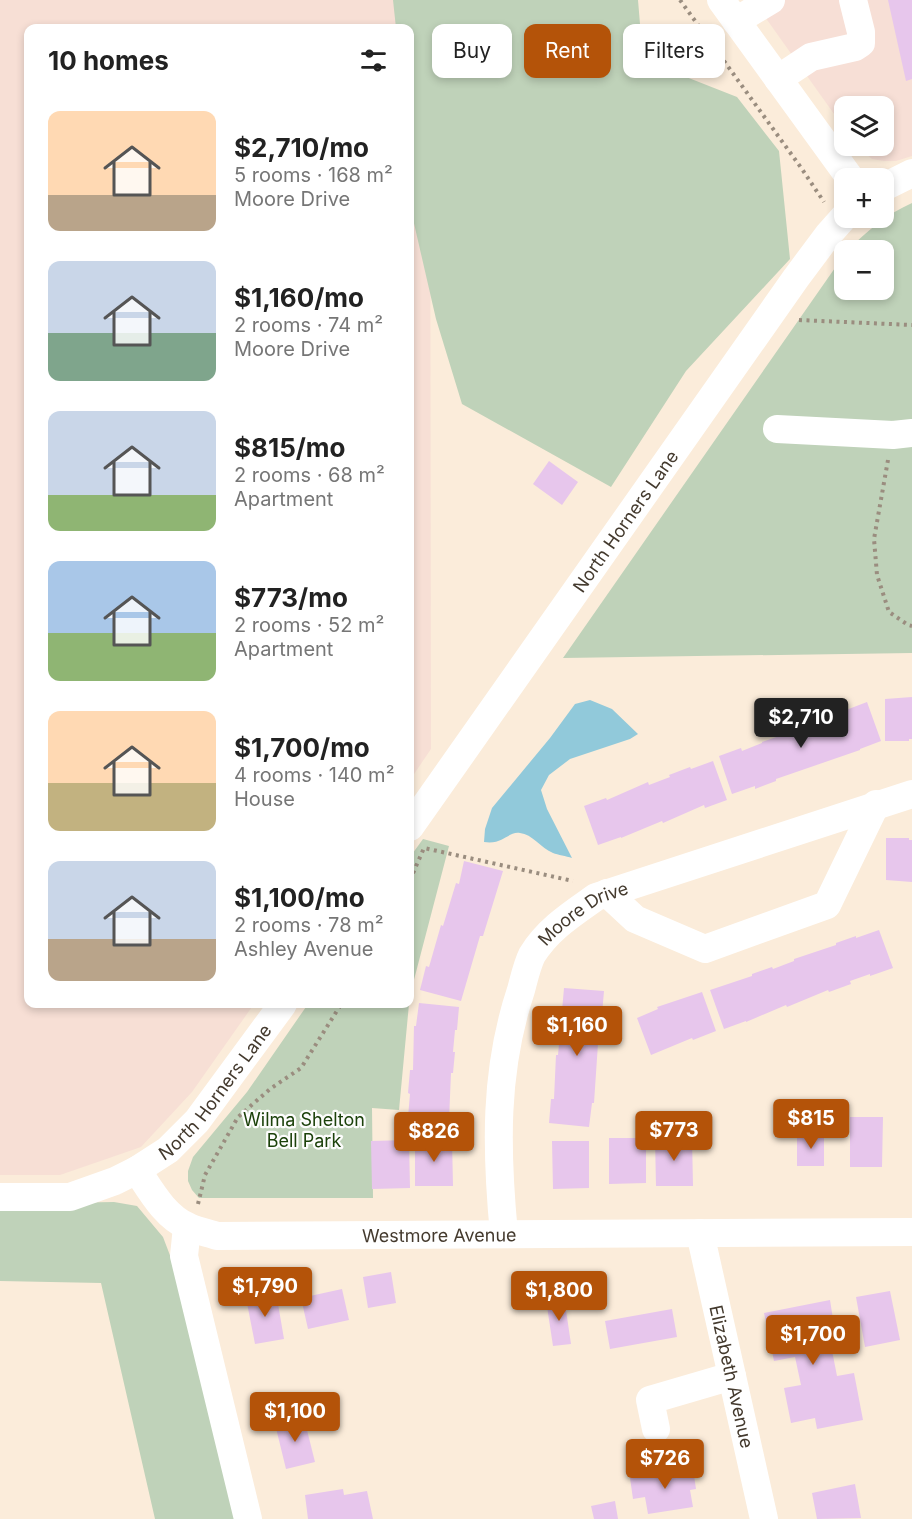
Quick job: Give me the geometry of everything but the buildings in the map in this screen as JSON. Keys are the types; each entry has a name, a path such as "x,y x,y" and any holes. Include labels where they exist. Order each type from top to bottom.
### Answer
{"street":[{"path":"771,0 729,10 843,168"},
{"path":"778,79 812,57 855,47 861,43 861,32 853,0"},
{"path":"894,182 912,173"},
{"name":"North Horners Lane","path":"414,821 545,638 620,526 828,235 834,210"},
{"path":"777,429 902,434"},
{"name":"Moore Drive","path":"504,1234 498,1175 498,1099 512,1017 532,956 553,928 596,897 606,893 912,794"},
{"path":"606,893 635,919 705,949 827,905 876,804"},
{"name":"North Horners Lane","path":"137,1170 168,1150 197,1121 280,1008"},
{"path":"0,1197 70,1197 115,1181 137,1170"},
{"name":"Westmore Avenue","path":"137,1170 162,1207 187,1227 217,1236 912,1232"},
{"path":"187,1227 184,1256 248,1519"},
{"name":"Elizabeth Avenue","path":"700,1233 764,1519"},
{"path":"656,1429 650,1400 732,1376"}],"path":[{"path":"680,0 834,210"},
{"path":"789,320 912,325"},
{"path":"902,434 874,539 877,575 889,612 912,626"},
{"path":"414,871 424,848 574,881"},
{"path":"187,1227 196,1210 205,1175 238,1117 270,1089 301,1068 339,1008"}],"shaded area":[{"path":"0,0 430,0 431,749 414,774 414,24 24,24 24,1008 251,1008 192,1092 141,1147 60,1175 0,1175"},
{"path":"753,0 912,0 912,156 896,161 884,161 868,156 894,156 894,96 834,96 834,114"}],"green space":[{"path":"393,0 638,0 640,24 623,24 623,78 689,78 737,97 779,151 790,259 686,371 611,487 462,404 436,319 414,223 414,24 396,24"},
{"path":"912,203 912,653 563,658 834,269 834,300 894,300 894,240 858,240 872,228 894,228 894,212"},
{"path":"423,839 449,846 414,980 414,851"},
{"name":"Wilma Shelton Bell Park","path":"305,1008 409,1008 399,1110 372,1108 373,1198 199,1198 188,1181 188,1171 193,1157 247,1092"},
{"path":"114,1202 137,1206 163,1237 171,1258 236,1519 155,1519 101,1283 0,1281 0,1204"}],"water":[{"path":"590,700 612,709 638,734 630,739 570,759 549,775 541,790 547,809 572,858 553,853 529,836 520,833 512,834 496,842 484,842 485,829 492,808 575,704"}]}
